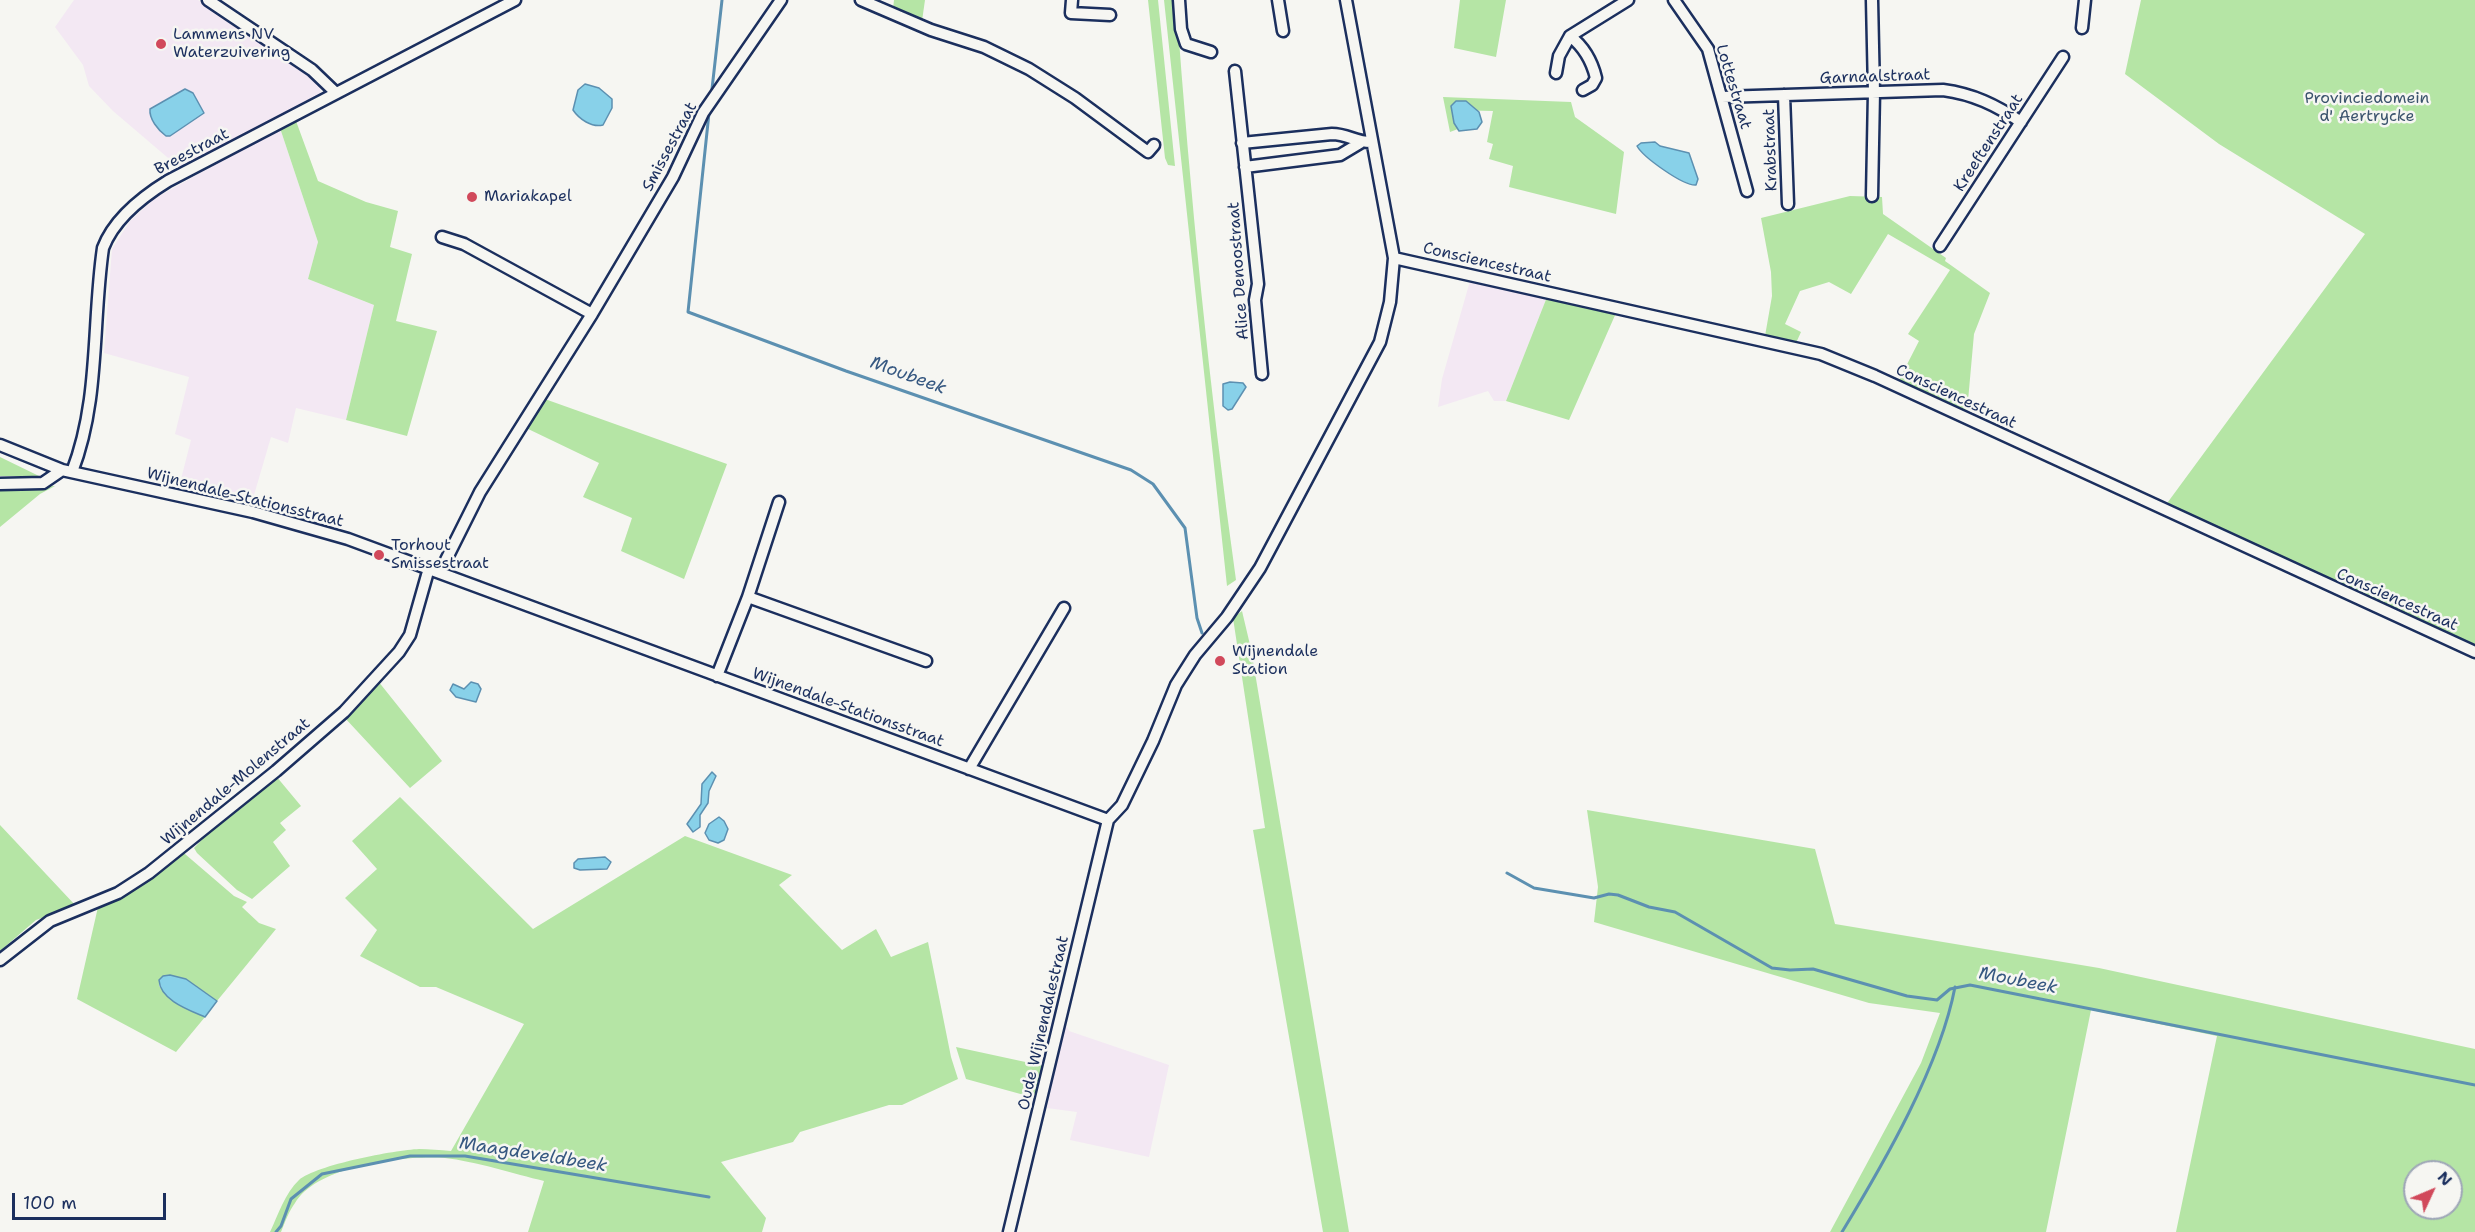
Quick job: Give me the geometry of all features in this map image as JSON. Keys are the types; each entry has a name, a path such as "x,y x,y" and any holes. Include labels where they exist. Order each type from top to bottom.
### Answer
{"street":[{"path":"208,0 312,70 336,93"},
{"name":"Breestraat","path":"67,471 80,450 90,391 103,248 113,229 138,203 168,181 515,0"},
{"name":"Smissestraat","path":"435,570 480,492 592,314 673,177 703,113 781,0"},
{"path":"861,0 931,30 984,47 1053,83 1148,152 1154,145"},
{"path":"1072,0 1071,14 1110,15"},
{"path":"1179,0 1181,29 1186,44 1211,52"},
{"path":"1278,0 1283,31"},
{"path":"1108,820 1122,805 1153,741 1176,685 1260,568 1380,342 1390,302 1394,258 1346,0"},
{"path":"1556,73 1559,56 1570,36 1628,0"},
{"name":"Lottestraat","path":"1674,0 1708,49 1747,191"},
{"path":"1872,0 1874,92 1872,196"},
{"path":"2082,28 2085,0"},
{"path":"1570,36 1578,42 1593,66 1596,78 1592,85 1582,90"},
{"name":"Kreeftenstraat","path":"1940,246 2063,57"},
{"name":"Alice Denoostraat","path":"1234,71 1258,284 1255,300 1262,374"},
{"name":"Garnaalstraat","path":"1722,97 1943,90 1963,93 1984,100 2021,122"},
{"name":"Krabstraat","path":"1784,95 1788,204"},
{"path":"1242,143 1345,134 1360,143"},
{"path":"1245,167 1340,155 1360,143 1372,142"},
{"path":"442,237 464,244 592,314"},
{"name":"Consciencestraat","path":"1394,258 1821,354 1875,376 2475,652"},
{"name":"Wijnendale-Stationsstraat","path":"0,445 67,471 253,512 348,539 1108,820"},
{"path":"0,484 43,483 67,471"},
{"path":"717,676 748,597 779,502"},
{"name":"Wijnendale-Molenstraat","path":"0,960 50,921 118,893 148,873 276,771 344,712 399,652 410,635 435,570"},
{"path":"748,597 926,662"},
{"path":"969,769 1064,608"},
{"name":"Oude Wijnendalestraat","path":"1010,1232 1108,820"}],"shaded area":[{"path":"74,0 198,0 317,81 321,92 313,102 181,169 113,111 89,86 83,65 55,27"},
{"path":"280,128 318,242 308,279 374,305 346,420 296,408 288,443 271,437 252,502 179,487 191,440 175,434 189,377 104,353 112,249 130,221 154,199"},
{"path":"1470,281 1547,297 1506,401 1494,401 1488,391 1438,407 1442,379"},
{"path":"1065,1023 1069,1031 1169,1065 1149,1157 1070,1140 1077,1112 1047,1108"}],"green space":[{"path":"894,0 925,0 922,21 893,9"},
{"path":"1148,0 1158,0 1175,166 1168,165 1165,158"},
{"path":"1164,0 1176,0 1201,290 1236,580 1227,586"},
{"path":"1460,0 1506,0 1496,57 1454,48"},
{"name":"Provinciedomein d' Aertrycke","path":"2141,0 2475,0 2475,653 2165,506 2365,234 2219,144 2125,74"},
{"path":"1443,97 1571,102 1575,117 1624,152 1616,214 1509,187 1513,166 1489,159 1493,144 1487,142 1493,111 1452,110 1458,129 1450,132"},
{"path":"296,121 318,181 366,202 398,211 390,247 412,254 396,321 437,331 407,436 346,420 374,305 308,279 318,242 280,128"},
{"path":"1850,196 1882,197 1883,214 1946,258 1945,261 1990,293 1974,334 1967,412 1899,380 1919,341 1908,334 1950,270 1888,234 1851,294 1829,282 1800,291 1785,324 1801,332 1796,343 1765,336 1772,296 1771,272 1761,218"},
{"path":"1547,297 1616,313 1569,420 1506,401"},
{"path":"542,398 727,464 684,579 621,551 632,518 583,497 599,463 524,427"},
{"path":"0,457 39,476 0,476"},
{"path":"55,486 40,494 0,527 0,489"},
{"path":"1242,611 1251,649 1349,1232 1323,1232 1253,830 1265,828 1233,618"},
{"path":"378,681 442,761 410,788 344,717"},
{"path":"276,776 301,806 280,823 286,830 273,842 290,866 252,899 237,890 194,848 213,828"},
{"path":"400,797 533,929 685,836 792,875 779,885 842,950 876,929 891,957 928,942 951,1057 958,1079 902,1105 889,1105 800,1132 793,1142 721,1162 766,1218 762,1232 528,1232 544,1181 469,1162 445,1158 408,1158 363,1165 322,1180 306,1190 295,1203 281,1232 270,1232 290,1191 299,1180 308,1174 356,1159 393,1152 419,1149 451,1151 524,1024 436,987 420,987 360,956 377,930 345,898 377,869 352,841"},
{"path":"1587,810 1815,849 1835,924 2099,968 2475,1049 2475,1232 2176,1232 2217,1036 2091,1010 2046,1232 1830,1232 1921,1063 1940,1013 1869,1003 1594,922 1598,887"},
{"path":"0,825 76,906 36,920 0,951"},
{"path":"178,854 185,854 234,896 247,902 242,907 259,923 276,929 217,1001 186,979 159,980 159,986 176,1003 205,1017 176,1052 77,999 98,907"},
{"path":"956,1047 1044,1066 1035,1098 966,1079"}],"water":[{"path":"585,84 599,88 612,99 612,108 603,125 586,122 573,110 578,90"},
{"path":"185,89 193,93 204,113 170,136 166,136 155,124 150,109"},
{"path":"1456,101 1466,101 1479,112 1482,122 1477,129 1459,131 1454,123 1451,106"},
{"path":"1655,142 1660,146 1689,153 1698,179 1696,185 1682,181 1664,170 1637,146 1641,143"},
{"path":"1243,383 1246,387 1232,409 1228,410 1223,406 1223,384"},
{"path":"471,682 478,684 481,689 476,702 456,697 450,690 453,684 464,689"},
{"path":"712,772 716,776 709,791 708,803 700,815 700,827 693,832 687,824 701,804 702,784"},
{"path":"719,817 728,829 724,840 718,843 709,840 705,833 709,824"},
{"path":"605,857 611,862 607,869 580,870 574,868 574,863 578,859"},
{"path":"170,975 186,979 217,1001 205,1017 176,1003 164,993 159,980 163,976"}],"waterway":[{"name":"Moubeek","path":"712,89 722,0"},
{"name":"Moubeek","path":"709,113 688,312 846,371 1131,470 1153,484 1185,528 1197,618 1202,633"},
{"name":"Moubeek","path":"1507,873 1534,888 1594,898 1609,894 1618,895 1649,907 1675,912 1772,968 1813,969 1907,996 1937,1000 1950,989 1970,985 2475,1085"},
{"path":"1842,1232 1892,1145 1924,1081 1948,1017 1955,987"},
{"name":"Maagdeveldbeek","path":"276,1232 281,1226 291,1199 322,1174 410,1156 465,1156 709,1197"}],"place":[{"name":"Lammens NV Waterzuivering","path":"161,44"},
{"name":"Mariakapel","path":"472,197"},
{"name":"Torhout Smissestraat","path":"379,555"},
{"name":"Wijnendale Station","path":"1220,661"}]}
